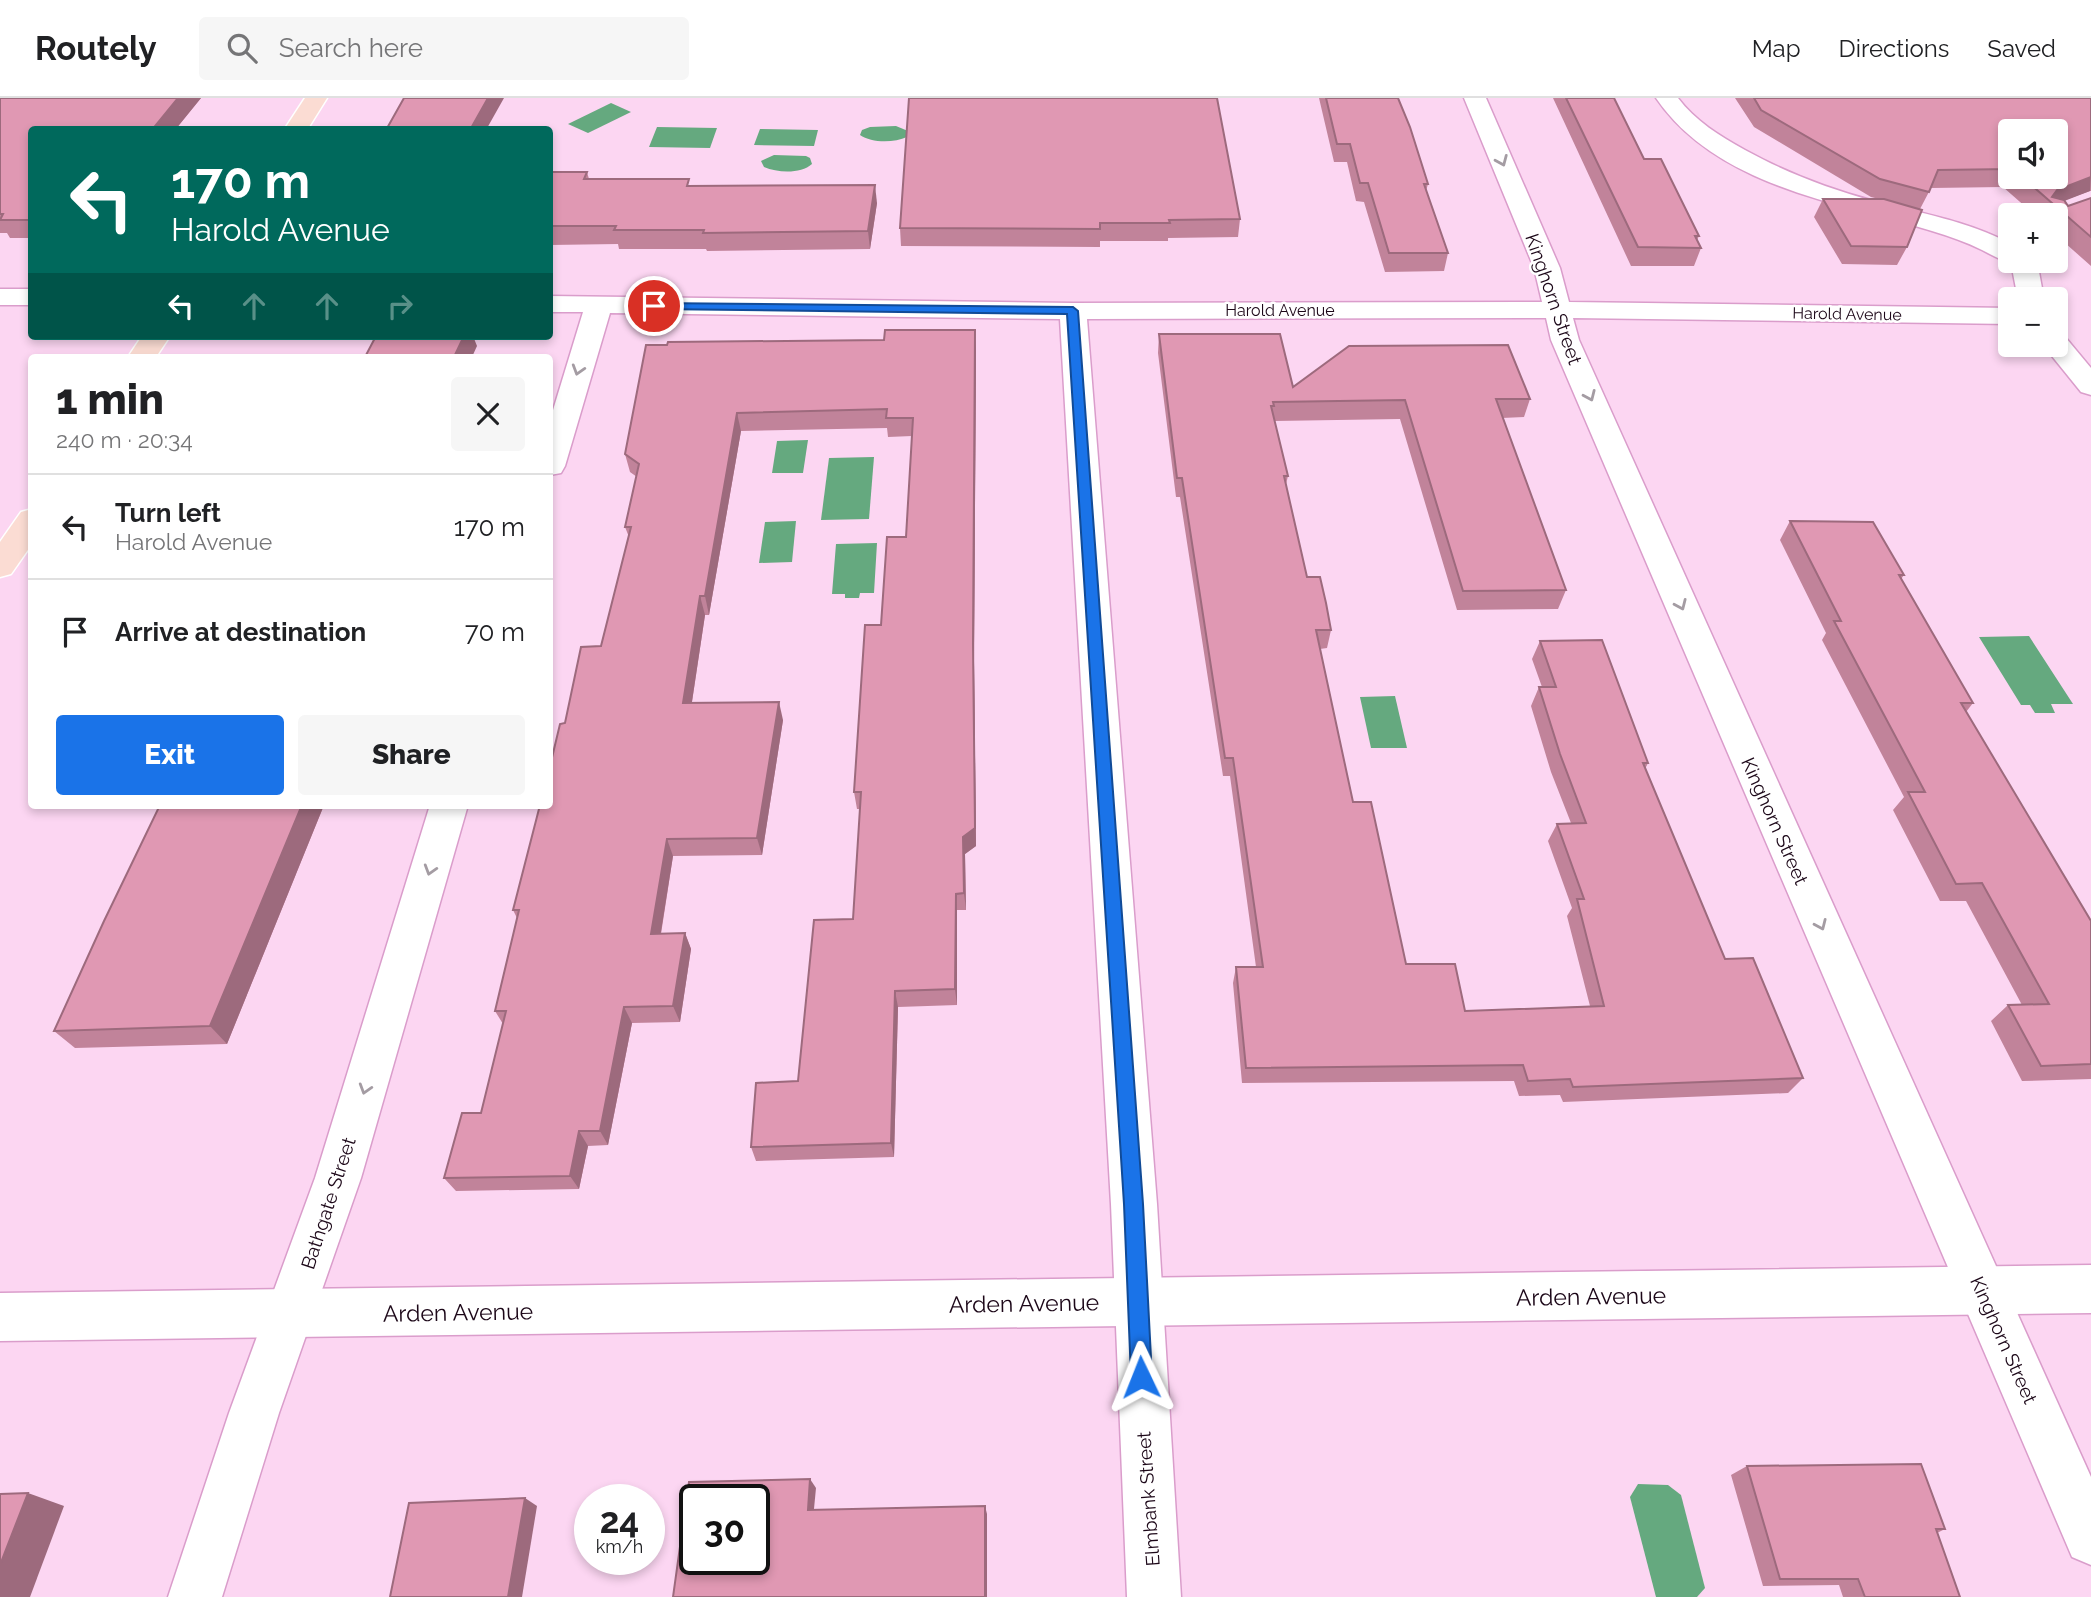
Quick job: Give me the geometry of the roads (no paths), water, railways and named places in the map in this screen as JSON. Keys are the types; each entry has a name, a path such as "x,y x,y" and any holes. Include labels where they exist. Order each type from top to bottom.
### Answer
{"main road":[{"path":"298,126 316,98"},
{"path":"0,566 28,525"}],"street":[{"name":"Kinghorn Street","path":"1475,98 1547,268 1565,340 2091,1538"},
{"path":"1667,98 1677,114 1707,139 1745,161 1799,184 1964,233 1998,250"},
{"path":"0,297 28,297"},
{"name":"Harold Avenue","path":"553,304 1073,311 1557,310 1998,316"},
{"path":"553,457 599,305"},
{"name":"Elmbank Street","path":"1073,311 1139,1301 1154,1597"},
{"path":"2067,357 2091,386"},
{"name":"Bathgate Street","path":"195,1597 254,1413 338,1178 448,809"},
{"name":"Arden Avenue","path":"0,1317 2091,1289"}]}
